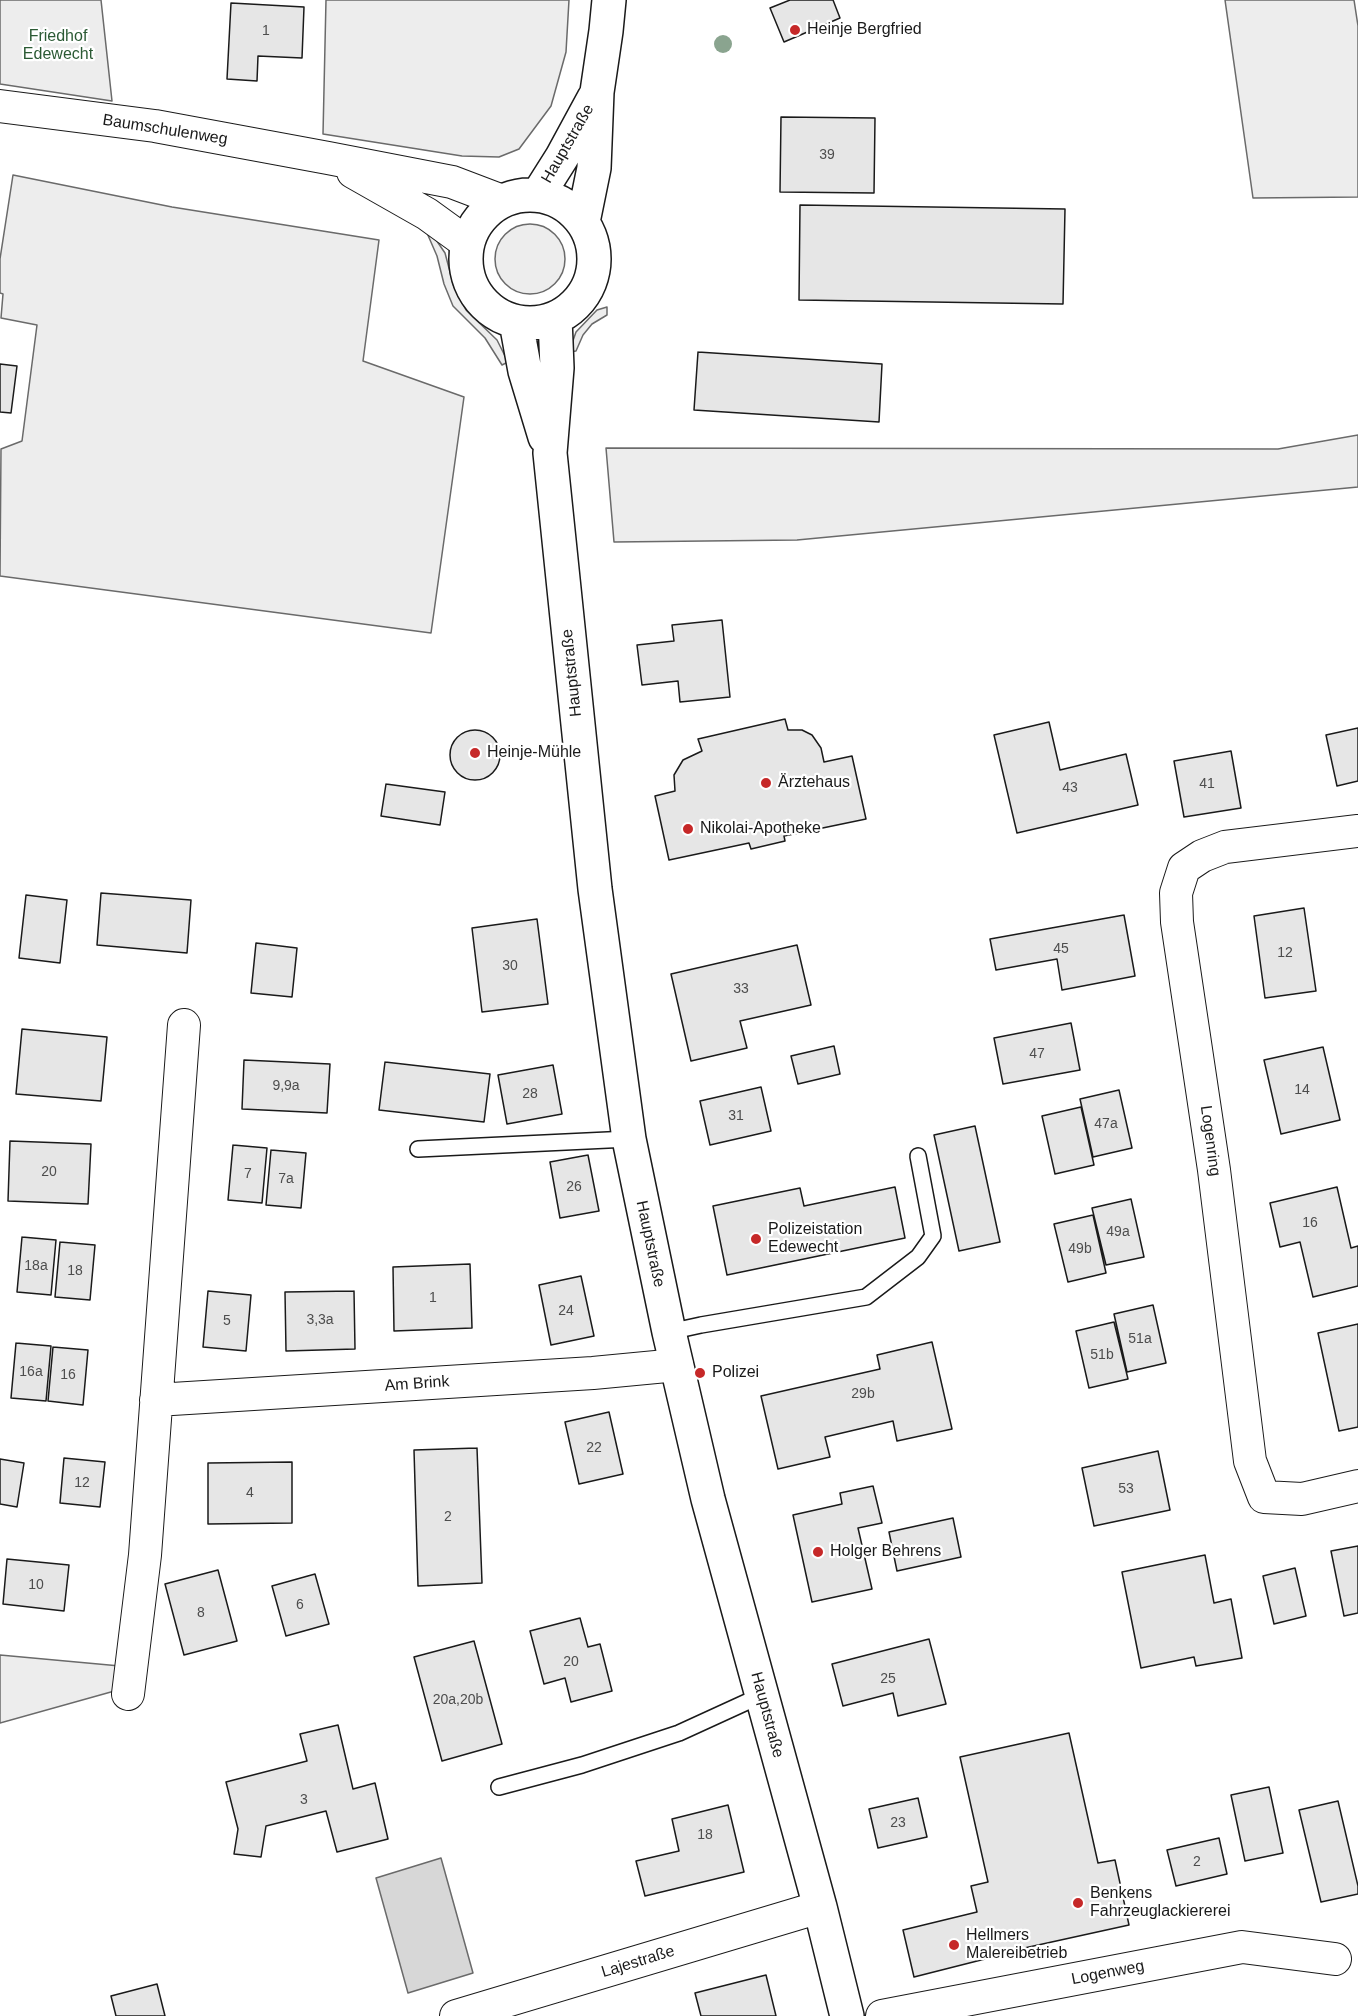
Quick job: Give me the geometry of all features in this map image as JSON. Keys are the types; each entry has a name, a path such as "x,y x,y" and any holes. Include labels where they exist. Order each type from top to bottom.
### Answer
{"main road":[{"name":"Hauptstraße","path":"583,222 594,168 597,92 609,0"},
{"name":"Hauptstraße","path":"538,195 562,157 597,92"},
{"path":"520,195 538,195 570,208 583,222 590,237 594,255 592,274 585,292 572,307 555,318 536,323 516,322 497,314 481,301 470,284 465,264 467,243 474,226 486,212 502,201 520,195"},
{"name":"Hauptstraße","path":"555,318 557,368 550,453 595,890 629,1139 676,1365 708,1498 820,1907 847,2016"},
{"name":"Hauptstraße","path":"516,322 525,371 550,453"}],"street":[{"name":"Baumschulenweg","path":"0,106 156,126 328,158 452,182 502,201"},
{"name":"Baumschulenweg","path":"328,158 427,214 467,243"},
{"name":"Logenring","path":"1358,831 1225,848 1202,856 1184,868 1176,893 1177,922 1214,1170 1250,1461 1264,1497 1302,1498 1358,1486"},
{"path":"128,1694 145,1555 183,1025"},
{"name":"Am Brink","path":"156,1400 593,1373 676,1365"},
{"name":"Lajestraße","path":"456,2016 820,1907"},
{"name":"Logenweg","path":"882,2016 1242,1947 1335,1959"}],"lane":[{"path":"418,1149 629,1139"},
{"path":"669,1332 701,1324 866,1297 918,1257 933,1236 918,1156"},
{"path":"499,1787 582,1765 679,1733 762,1695"}],"shaded area":[{"name":"Friedhof Edewecht","path":"0,0 101,0 112,101 0,84"},
{"path":"326,0 569,0 566,52 551,106 519,149 499,157 462,156 323,134"},
{"path":"1225,0 1354,0 1358,26 1358,197 1253,198"},
{"path":"13,175 172,207 379,240 363,361 464,397 431,633 0,576 1,449 22,441 37,325 1,318 3,294 0,293 0,259"},
{"path":"523,224 537,224 550,230 559,239 565,252 563,272 555,284 537,294 523,294 510,288 501,279 495,266 495,252 501,239 510,230"},
{"path":"430,231 445,253 454,287 466,310 497,340 508,362 502,365 485,338 453,306 427,233"},
{"path":"607,307 607,315 592,324 583,335 576,351 569,352 576,332 597,310"},
{"path":"1358,435 1358,487 797,540 614,542 606,448 1278,449"},
{"path":"0,1655 120,1666 118,1690 0,1723"},
{"path":"441,1858 473,1973 408,1993 376,1878"}],"building":[{"name":"Heinje Bergfried","path":"790,0 833,0 840,18 784,42 770,8"},
{"path":"231,3 304,7 302,58 258,56 257,81 227,79"},
{"path":"781,117 875,118 874,193 780,192"},
{"path":"800,205 1065,209 1063,304 799,300"},
{"path":"698,352 882,364 879,422 694,410"},
{"path":"0,364 17,366 11,413 0,412"},
{"path":"722,620 730,697 680,702 678,681 642,685 637,645 674,641 672,625"},
{"name":"Ärztehaus","path":"785,719 788,730 802,730 812,735 821,748 824,762 852,756 866,819 784,836 785,841 751,849 749,843 669,860 655,796 675,791 674,775 683,760 702,751 698,739"},
{"path":"1049,722 1060,770 1126,754 1138,805 1017,833 994,735"},
{"path":"1358,728 1358,781 1337,786 1326,735"},
{"name":"Heinje-Mühle","path":"470,730 480,730 493,737 500,750 500,760 493,773 480,780 470,780 461,776 454,769 450,760 450,750 454,741 461,734"},
{"path":"1231,751 1241,808 1184,817 1174,761"},
{"path":"386,784 445,792 440,825 381,816"},
{"path":"101,893 191,900 187,953 97,945"},
{"path":"26,895 67,900 60,963 19,958"},
{"path":"1304,908 1316,991 1265,998 1254,916"},
{"path":"1124,915 1135,976 1062,990 1057,959 996,970 990,939"},
{"path":"537,919 548,1004 482,1012 472,928"},
{"path":"256,943 297,948 292,997 251,993"},
{"path":"797,945 811,1005 740,1021 747,1048 691,1061 671,974"},
{"path":"1071,1023 1080,1070 1003,1084 994,1038"},
{"path":"22,1029 107,1037 101,1101 16,1094"},
{"path":"834,1046 840,1074 798,1084 791,1056"},
{"path":"1323,1047 1340,1120 1281,1134 1264,1060"},
{"path":"244,1060 330,1064 327,1113 242,1109"},
{"path":"385,1062 490,1074 484,1122 379,1110"},
{"path":"553,1065 562,1114 507,1124 498,1075"},
{"path":"761,1087 771,1131 710,1145 700,1101"},
{"path":"1119,1090 1132,1148 1093,1157 1080,1099"},
{"path":"1081,1107 1094,1165 1055,1174 1042,1116"},
{"path":"975,1126 1000,1242 959,1251 934,1135"},
{"path":"10,1141 91,1144 88,1204 8,1201"},
{"path":"233,1145 267,1148 262,1203 228,1200"},
{"path":"271,1150 306,1153 301,1208 266,1205"},
{"path":"588,1155 599,1211 560,1218 550,1162"},
{"path":"895,1187 905,1238 727,1275 713,1206 800,1188 804,1206"},
{"path":"1337,1187 1351,1248 1358,1246 1358,1286 1313,1297 1300,1242 1280,1247 1270,1203"},
{"path":"1131,1199 1144,1257 1106,1265 1092,1208"},
{"path":"1093,1215 1106,1273 1068,1282 1054,1224"},
{"path":"22,1237 56,1240 51,1295 17,1292"},
{"path":"60,1242 95,1245 90,1300 55,1297"},
{"path":"470,1264 472,1328 394,1331 393,1267"},
{"path":"581,1276 594,1336 551,1345 539,1285"},
{"path":"208,1291 251,1295 246,1351 203,1347"},
{"path":"354,1291 355,1349 286,1351 285,1292"},
{"path":"1153,1305 1166,1363 1127,1372 1114,1314"},
{"path":"1114,1322 1128,1379 1089,1388 1076,1331"},
{"path":"1358,1324 1358,1427 1339,1431 1318,1333"},
{"path":"932,1342 952,1429 897,1441 893,1421 825,1437 830,1457 778,1469 761,1396 880,1369 877,1355"},
{"path":"16,1343 51,1346 46,1401 11,1398"},
{"path":"53,1347 88,1350 83,1405 48,1401"},
{"path":"609,1412 623,1474 579,1484 565,1422"},
{"path":"477,1448 482,1583 418,1586 414,1450"},
{"path":"1158,1451 1170,1510 1094,1526 1082,1468"},
{"path":"64,1458 105,1462 100,1507 60,1503"},
{"path":"0,1459 24,1463 17,1507 0,1504"},
{"path":"292,1462 292,1523 208,1524 208,1463"},
{"path":"873,1486 882,1523 858,1528 872,1589 812,1602 793,1515 842,1504 840,1493"},
{"path":"953,1518 961,1557 897,1571 889,1532"},
{"path":"1358,1546 1358,1613 1344,1616 1331,1551"},
{"path":"1205,1555 1214,1603 1231,1599 1242,1658 1196,1666 1194,1657 1141,1668 1122,1572"},
{"path":"7,1559 69,1565 64,1611 3,1604"},
{"path":"1295,1568 1306,1616 1274,1624 1263,1576"},
{"path":"218,1570 237,1641 184,1655 165,1584"},
{"path":"315,1574 329,1624 286,1636 272,1586"},
{"path":"580,1618 588,1647 600,1644 612,1691 571,1702 565,1678 544,1684 530,1631"},
{"path":"929,1639 946,1704 898,1716 893,1693 843,1706 832,1664"},
{"path":"474,1641 502,1744 442,1761 414,1657"},
{"path":"338,1725 353,1789 375,1783 388,1839 337,1852 326,1811 266,1826 261,1857 234,1854 238,1829 226,1782 307,1761 300,1734"},
{"path":"1069,1733 1098,1863 1115,1860 1129,1925 988,1956 989,1958 914,1977 903,1930 977,1912 971,1886 988,1882 960,1757"},
{"path":"1269,1787 1283,1853 1245,1861 1231,1795"},
{"path":"918,1798 927,1837 878,1848 869,1809"},
{"path":"1338,1801 1358,1894 1321,1902 1299,1810"},
{"path":"728,1805 744,1872 645,1896 636,1861 679,1851 672,1819"},
{"path":"1219,1838 1227,1874 1176,1886 1167,1850"},
{"path":"766,1975 776,2016 701,2016 695,1993"},
{"path":"157,1984 165,2016 116,2016 111,1996"}],"place":[{"name":"Heinje Bergfried","path":"795,30"},
{"name":"Heinje-Mühle","path":"475,753"},
{"name":"Ärztehaus","path":"766,783"},
{"name":"Nikolai-Apotheke","path":"688,829"},
{"name":"Polizeistation Edewecht","path":"756,1239"},
{"name":"Polizei","path":"700,1373"},
{"name":"Holger Behrens","path":"818,1552"},
{"name":"Benkens Fahrzeuglackiererei","path":"1078,1903"},
{"name":"Hellmers Malereibetrieb","path":"954,1945"}]}
